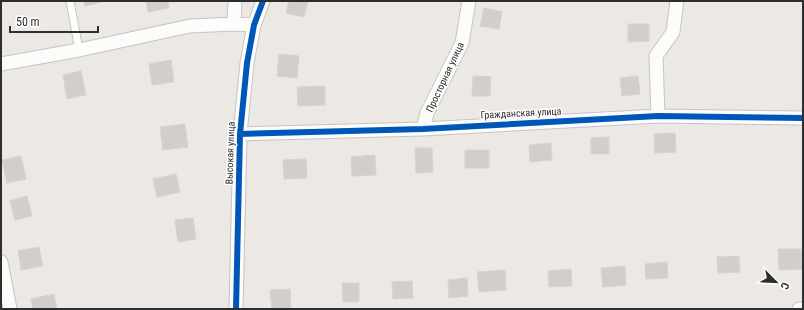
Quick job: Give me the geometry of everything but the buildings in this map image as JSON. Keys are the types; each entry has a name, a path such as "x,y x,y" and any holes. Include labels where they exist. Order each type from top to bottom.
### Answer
{"street":[{"path":"234,24 235,1"},
{"name":"Высокая улица","path":"236,309 240,134 247,63 254,25 263,1"},
{"name":"Просторная улица","path":"423,129 427,113 462,43 469,1"},
{"path":"658,116 656,56 673,32 677,1"},
{"path":"1,64 79,50 190,26 234,24 254,25"},
{"name":"Гражданская улица","path":"240,134 423,129 658,116 803,118"},
{"path":"1,262 10,309"}],"lane":[{"path":"70,1 79,50"}],"cycle path":[{"path":"236,309 240,134 247,63 254,25 263,1"},
{"path":"240,134 423,129 658,116 803,118"}]}
